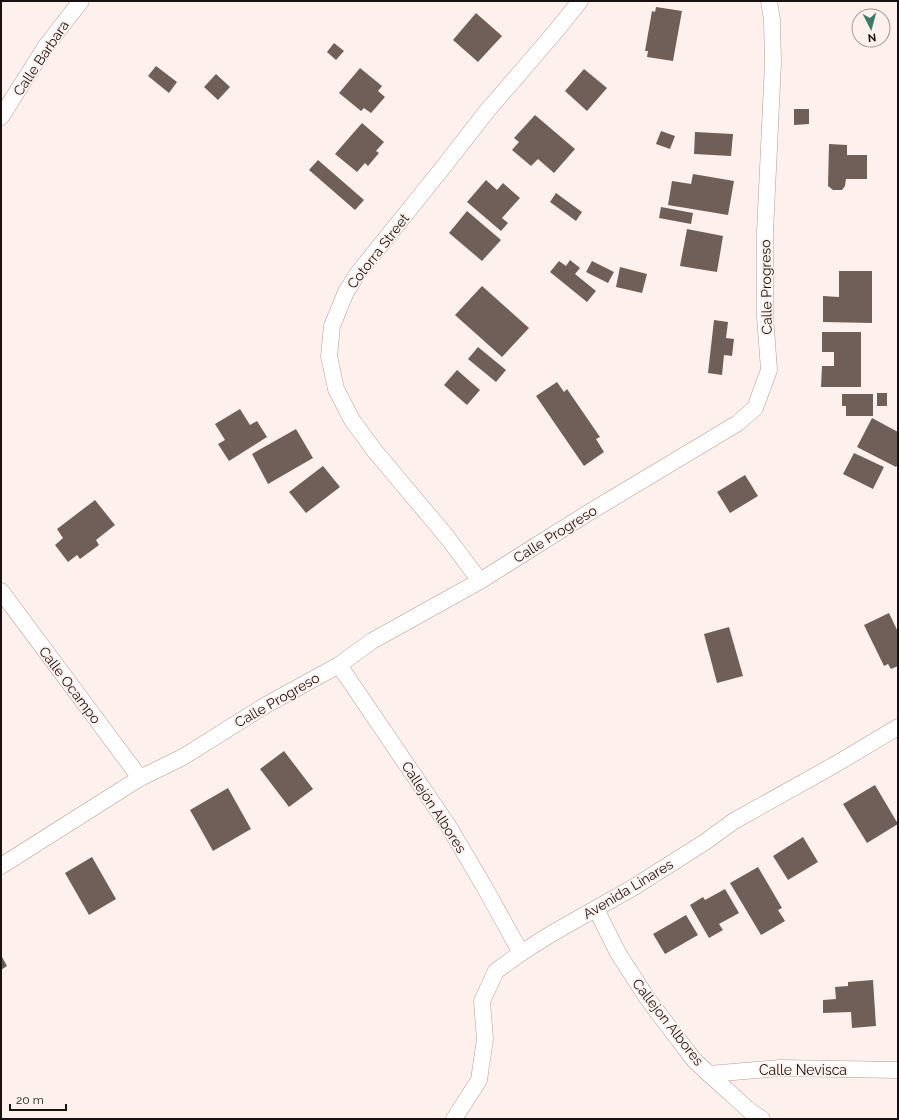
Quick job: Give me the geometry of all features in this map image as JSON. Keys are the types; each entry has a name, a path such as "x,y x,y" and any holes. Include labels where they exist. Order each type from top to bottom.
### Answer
{"street":[{"name":"Calle Barbara","path":"1,117 46,46 81,1"},
{"name":"Cotorra Street","path":"480,581 447,537 374,450 352,420 336,389 329,356 332,326 346,292 358,273 487,111 580,1"},
{"name":"Calle Progreso","path":"1,866 140,778 183,757 266,705 339,665 372,641 480,581 588,513 738,423 755,408 769,370 765,316 765,232 773,63 772,20 769,1"},
{"name":"Calle Ocampo","path":"1,592 140,778"},
{"name":"Callejón Albores","path":"339,665 449,827 521,953"},
{"name":"Avenida Linares","path":"454,1119 479,1080 485,1039 482,1001 496,972 521,953 705,842 734,821 836,764 898,727"},
{"name":"Callejon Albores","path":"596,908 618,953 647,998 694,1060 750,1111 762,1119"},
{"name":"Calle Nevisca","path":"709,1074 780,1068 898,1070"}],"building":[{"path":"656,7 682,11 673,61 647,57 648,51 645,51 652,11 655,12"},
{"path":"476,13 502,36 478,62 453,40"},
{"path":"334,43 344,51 336,60 327,52"},
{"path":"156,66 177,82 169,93 148,76"},
{"path":"360,68 382,86 378,91 385,97 371,113 364,108 361,111 339,93"},
{"path":"584,69 607,88 587,111 565,91"},
{"path":"216,74 230,87 218,100 204,87"},
{"path":"794,109 809,109 809,124 794,125"},
{"path":"535,115 575,149 554,173 538,159 531,166 512,150 519,142 514,138"},
{"path":"362,123 384,142 376,151 379,153 368,166 365,163 357,172 335,154"},
{"path":"661,131 675,136 670,149 656,144"},
{"path":"695,132 733,134 731,156 694,154"},
{"path":"829,144 847,145 847,155 867,155 867,179 846,179 845,186 842,190 833,190 828,186"},
{"path":"318,160 364,200 355,210 309,170"},
{"path":"693,174 734,181 728,215 668,205 672,181 691,184"},
{"path":"486,180 497,190 503,183 520,198 502,218 508,223 501,231 467,202"},
{"path":"556,193 582,212 576,221 550,202"},
{"path":"661,207 693,213 691,224 659,218"},
{"path":"467,211 501,240 482,261 449,233"},
{"path":"687,229 723,236 717,272 680,266"},
{"path":"570,260 580,268 575,274 596,291 587,302 550,272 559,261 566,266"},
{"path":"592,261 614,272 608,283 586,272"},
{"path":"620,267 647,274 642,293 616,287"},
{"path":"839,271 872,271 872,323 823,322 823,296 839,297"},
{"path":"482,286 529,328 502,357 455,315"},
{"path":"714,320 728,322 726,338 734,339 732,356 724,355 722,375 708,373"},
{"path":"822,332 861,332 861,387 821,387 822,366 834,366 834,352 822,352"},
{"path":"478,347 506,370 496,382 468,359"},
{"path":"457,370 480,390 467,405 444,385"},
{"path":"557,382 564,392 567,389 600,437 596,439 604,452 584,466 536,396"},
{"path":"877,393 887,393 887,406 877,406"},
{"path":"842,394 873,394 873,416 846,416 846,406 842,406"},
{"path":"240,409 250,425 257,421 267,437 229,461 218,444 225,440 215,424"},
{"path":"872,418 898,432 898,464 896,467 857,447"},
{"path":"296,429 313,458 268,484 252,454"},
{"path":"854,453 884,467 873,489 843,474"},
{"path":"323,466 340,487 306,513 289,492"},
{"path":"745,475 758,496 730,513 717,492"},
{"path":"95,500 115,525 96,540 99,545 80,559 77,555 68,562 55,545 63,538 57,529"},
{"path":"889,613 898,632 898,666 891,669 888,664 884,666 864,625"},
{"path":"729,627 743,676 717,683 704,634"},
{"path":"284,751 313,789 289,807 260,769"},
{"path":"875,785 898,824 867,843 843,804"},
{"path":"228,788 251,829 213,851 190,810"},
{"path":"803,837 818,862 788,880 773,856"},
{"path":"92,857 116,899 89,915 65,873"},
{"path":"758,867 782,908 778,910 785,921 761,935 730,883"},
{"path":"725,889 739,913 719,924 723,930 709,938 690,905 703,897 705,900"},
{"path":"686,915 698,935 665,954 653,934"},
{"path":"1,955 7,966 1,970"},
{"path":"873,980 876,1026 852,1028 851,1012 823,1013 823,1000 836,999 835,987 848,986 848,982"}]}
